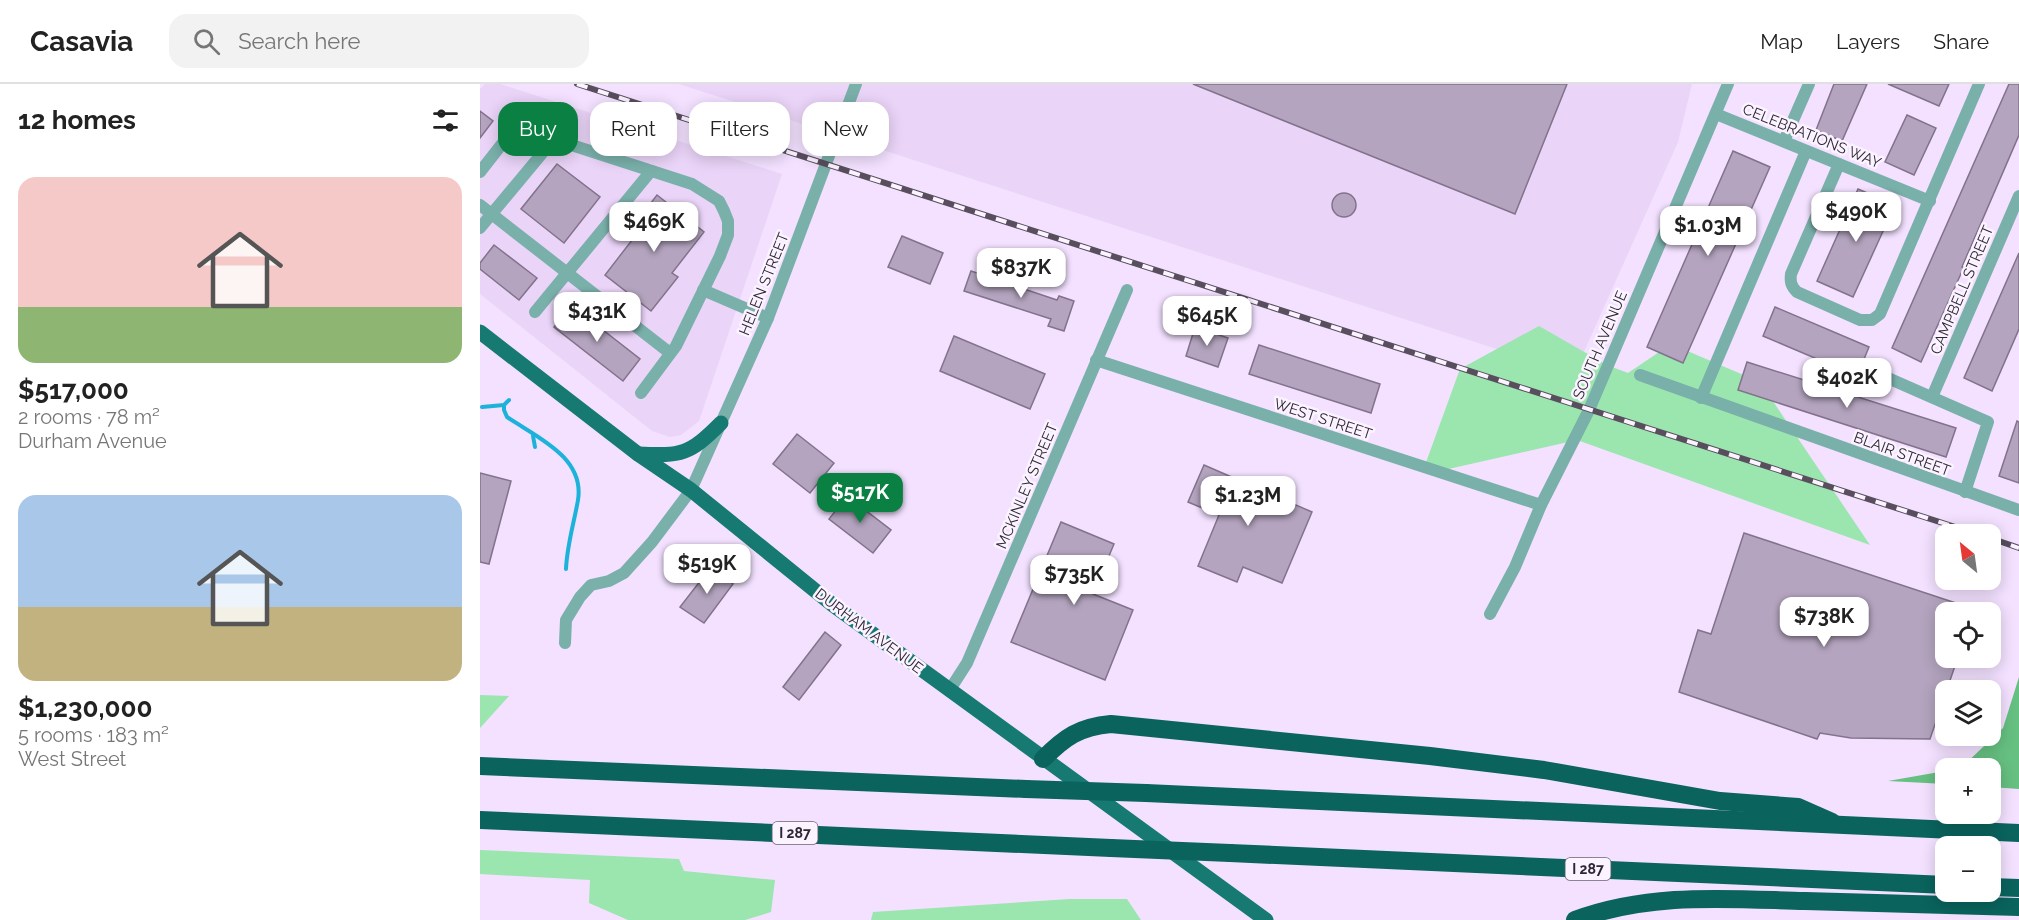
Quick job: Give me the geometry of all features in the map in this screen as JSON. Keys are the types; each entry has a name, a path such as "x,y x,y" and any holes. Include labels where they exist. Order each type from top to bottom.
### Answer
{"highway":[{"path":"1043,759 1061,741 1072,735 1099,725 1111,724 1430,756 1544,770 1720,801 1798,807 1842,826"},
{"path":"480,766 1146,793 2019,833"},
{"name":"I 287","path":"480,820 1935,885"},
{"path":"2001,887 2019,888"},
{"path":"1575,920 1602,910 1632,904 1704,899 2019,907"}],"main road":[{"name":"DURHAM AVENUE","path":"480,332 638,454 691,490 833,605 1266,920"},
{"path":"638,454 681,453 700,443 721,423"}],"street":[{"name":"HELEN STREET","path":"565,642 566,620 580,597 591,585 609,581 624,573 652,542 691,490 768,318 856,84"},
{"name":"SOUTH AVENUE","path":"1490,614 1515,567 1541,505 1589,410 1728,84"},
{"path":"1784,141 1809,84"},
{"path":"1839,164 1790,281 1792,288 1797,292 1860,320 1872,320 1880,314 1979,84"},
{"name":"CELEBRATIONS WAY","path":"1716,114 1930,201"},
{"path":"578,147 692,184 719,201 728,221 728,235 720,256 676,346 641,393"},
{"path":"480,172 498,149"},
{"path":"1701,398 1806,151"},
{"path":"480,228 540,156"},
{"path":"535,312 651,171"},
{"name":"CAMPBELL STREET","path":"1932,397 2019,196"},
{"path":"480,205 670,353"},
{"path":"703,290 768,318"},
{"name":"MCKINLEY STREET","path":"949,691 967,663 1127,290"},
{"name":"WEST STREET","path":"1096,360 1541,505"},
{"name":"BLAIR STREET","path":"1640,375 2019,510"},
{"path":"1881,375 1988,422 1965,492"}],"shaded area":[{"path":"485,84 500,84 556,102 498,102 498,156 578,156 578,109 590,113 590,156 677,156 677,140 689,144 689,156 726,156 782,174 699,421 681,435 670,437 652,431 480,294 480,89"},
{"path":"679,84 1692,84 1678,142 1574,374 889,152 889,102 802,102 802,124 790,120 790,102 735,102"}],"green space":[{"path":"1539,326 1607,365 1628,373 1671,344 1760,382 1870,545 1577,440 1444,470 1425,465 1460,369"},
{"path":"2019,677 2019,789 2001,788 2001,758 1972,758 1984,746 2001,746 2003,728"},
{"path":"480,695 509,696 480,728"},
{"path":"1935,773 1935,783 1888,781"},
{"path":"480,850 679,859 684,871 775,880 771,912 745,920 628,920 589,903 590,880 480,874"},
{"path":"1070,899 1127,899 1141,920 871,920 873,912"}],"building":[{"path":"1193,84 1567,84 1515,214"},
{"path":"1834,84 1867,84 1842,141 1816,130"},
{"path":"1888,84 1949,84 1939,106"},
{"path":"2009,84 2019,84 2019,135 1962,267 1964,267 1921,362 1892,348"},
{"path":"480,111 493,121 480,138"},
{"path":"1907,115 1936,128 1914,175 1885,162"},
{"path":"1733,151 1770,167 1683,363 1647,347"},
{"path":"557,164 600,197 564,243 521,209"},
{"path":"1858,189 1895,205 1853,297 1817,281"},
{"path":"1344,193 1352,197 1356,205 1352,213 1344,217 1336,213 1332,205 1336,197"},
{"path":"657,195 704,232 672,273 678,277 651,311 605,275 636,235 630,230"},
{"path":"902,236 943,253 930,284 888,267"},
{"path":"494,245 537,278 519,300 480,269 480,263"},
{"path":"2019,253 2019,329 1992,391 1964,378"},
{"path":"971,271 1057,300 1059,296 1074,301 1064,331 1048,326 1051,319 964,291"},
{"path":"571,305 640,359 623,381 554,327"},
{"path":"1775,307 1869,347 1857,376 1763,336"},
{"path":"1195,327 1228,338 1218,367 1186,356"},
{"path":"954,336 1045,374 1030,409 940,371"},
{"path":"1259,345 1380,384 1371,413 1249,374"},
{"path":"1747,362 1956,428 1946,457 1738,390"},
{"path":"2017,421 2019,422 2019,483 1999,476"},
{"path":"797,434 834,463 810,493 773,464"},
{"path":"1204,465 1312,512 1282,583 1243,567 1237,582 1198,566 1219,515 1188,502"},
{"path":"480,473 511,481 489,564 480,562"},
{"path":"847,496 891,530 873,553 829,519"},
{"path":"1061,522 1114,544 1093,594 1133,610 1105,680 1011,642"},
{"path":"1744,533 1953,602 1935,602 1935,668 1954,668 1950,680 1935,680 1935,724 1930,739 1851,738 1820,733 1817,739 1679,692 1698,630 1711,634"},
{"path":"711,567 733,584 704,623 680,607"},
{"path":"825,632 841,645 799,700 783,687"}],"waterway":[{"path":"482,407 504,405 509,400"},
{"path":"504,405 507,417 556,450 574,472 578,485 578,500 566,569"},
{"path":"533,436 535,447"}],"railway":[{"path":"577,84 1946,524"},
{"path":"2001,542 2019,548"}]}
